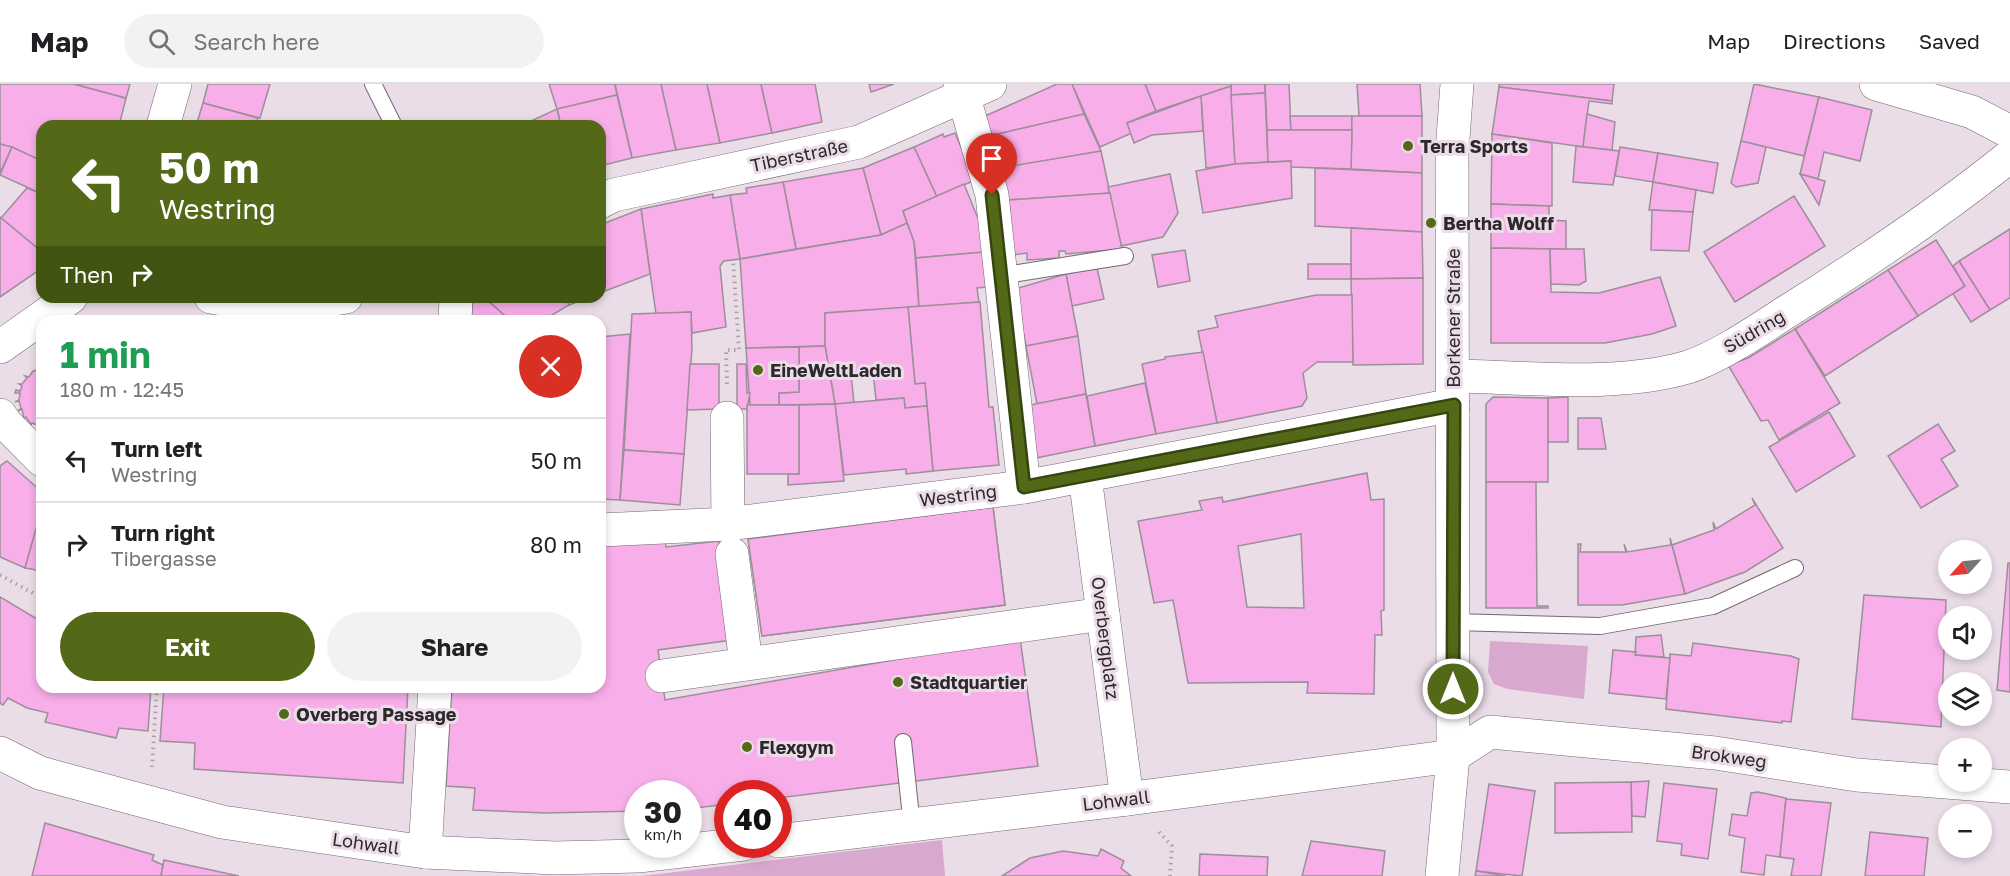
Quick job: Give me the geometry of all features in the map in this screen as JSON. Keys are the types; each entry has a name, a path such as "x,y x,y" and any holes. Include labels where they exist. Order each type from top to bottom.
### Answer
{"street":[{"path":"165,120 175,84"},
{"name":"Borkener Straße","path":"1442,876 1453,756 1452,152 1457,84"},
{"path":"1876,84 1972,112 2010,132"},
{"path":"971,88 992,195 999,276 1024,487"},
{"name":"Tiberstraße","path":"606,199 614,195 859,142 971,88"},
{"name":"Südring","path":"1453,390 1618,378 1689,367 1746,338 1838,280 1953,201 2010,156"},
{"path":"46,315 63,303"},
{"path":"244,303 278,309 312,303"},
{"path":"0,347 36,322"},
{"name":"Westring","path":"606,530 730,539 1085,476 1453,390"},
{"path":"0,415 36,454"},
{"path":"727,418 730,539 746,663"},
{"name":"Overbergplatz","path":"1085,476 1127,799"},
{"path":"662,676 1103,614"},
{"path":"425,852 435,693"},
{"name":"Brokweg","path":"1453,756 1490,732 1715,753 1857,775 2010,787"},
{"name":"Lohwall","path":"0,753 40,773 222,822 425,852 554,867 714,847"},
{"name":"Lohwall","path":"792,839 1127,799 1453,756"}],"lane":[{"path":"373,84 391,120"},
{"path":"999,276 1125,256"},
{"path":"1454,622 1600,626 1713,606 1795,568"},
{"path":"903,742 912,826"}],"path":[{"path":"727,418 726,350 739,350 733,259"},
{"path":"0,575 36,595"},
{"path":"149,803 157,693"}],"shaded area":[{"path":"1490,641 1588,646 1584,699 1507,689 1494,684 1488,672"},
{"path":"942,840 945,876 642,876"}],"building":[{"path":"0,84 74,84 126,98 120,120 36,120 36,159 0,144"},
{"path":"74,84 130,84 126,98"},
{"path":"208,84 270,84 260,118 203,103"},
{"path":"549,84 615,84 617,95 557,109"},
{"path":"615,84 661,84 676,150 632,158"},
{"path":"661,84 707,84 720,143 676,150"},
{"path":"707,84 761,84 772,133 720,143"},
{"path":"761,84 815,84 822,122 772,133"},
{"path":"869,84 894,84 871,92"},
{"path":"1057,84 1072,84 1084,114 989,136 985,116"},
{"path":"1072,84 1145,84 1156,111 1127,123 1132,133 1100,147"},
{"path":"1145,84 1231,84 1231,86 1156,111"},
{"path":"1231,84 1265,84 1265,93 1231,95"},
{"path":"1265,84 1289,84 1291,130 1267,130"},
{"path":"1357,84 1420,84 1422,116 1359,116"},
{"path":"1499,84 1614,84 1612,101 1499,87"},
{"path":"1754,84 1819,97 1804,156 1741,141"},
{"path":"1231,86 1235,164 1206,168 1201,96"},
{"path":"1499,87 1612,101 1612,104 1589,101 1583,147 1492,134"},
{"path":"1265,93 1268,162 1235,164 1231,95"},
{"path":"617,95 632,158 606,164 606,120 560,120 557,109"},
{"path":"1201,96 1203,131 1152,135 1134,143 1127,123"},
{"path":"1819,97 1872,110 1860,161 1824,152 1818,179 1800,174"},
{"path":"203,103 258,118 258,120 198,120"},
{"path":"557,109 560,120 533,120"},
{"path":"1084,114 1101,151 999,169 989,136"},
{"path":"1587,114 1615,122 1612,150 1583,147"},
{"path":"1290,116 1352,116 1352,130 1291,130"},
{"path":"1352,116 1422,116 1422,173 1351,169"},
{"path":"1267,130 1352,130 1351,169 1290,167 1291,161 1268,162"},
{"path":"955,133 975,180 937,197 914,147 943,134 944,137"},
{"path":"1492,134 1552,143 1552,206 1491,204"},
{"path":"1741,141 1766,147 1758,183 1736,187 1731,183"},
{"path":"0,144 12,147 0,173"},
{"path":"1576,146 1619,151 1613,185 1573,182"},
{"path":"12,147 36,158 36,191 0,175"},
{"path":"914,147 937,197 903,211 907,223 881,235 863,168"},
{"path":"1620,147 1658,153 1653,182 1615,176"},
{"path":"1101,151 1110,193 1009,200 999,168"},
{"path":"1658,153 1718,163 1713,193 1653,182"},
{"path":"1291,161 1292,198 1203,213 1196,171 1235,164"},
{"path":"863,168 881,235 796,249 783,182"},
{"path":"1315,168 1422,173 1422,232 1315,226"},
{"path":"1170,174 1178,213 1163,237 1121,246 1108,187"},
{"path":"1800,174 1825,181 1819,205"},
{"path":"783,182 796,249 740,259 730,195 747,193 746,188"},
{"path":"1653,182 1696,190 1693,212 1649,210"},
{"path":"964,184 977,216 981,216 984,252 916,258 914,242 903,211"},
{"path":"27,188 36,192 36,247 1,218"},
{"path":"1110,193 1122,249 1066,254 1065,251 1059,251 1059,258 1027,260 1027,253 1013,255 1009,200"},
{"path":"713,194 713,198 730,195 740,259 724,261 720,266 726,327 692,333 691,312 656,314 641,209"},
{"path":"1794,196 1825,246 1735,302 1704,252"},
{"path":"1491,204 1549,206 1549,220 1566,221 1566,249 1491,248"},
{"path":"641,209 650,274 606,291 606,223"},
{"path":"1652,210 1693,212 1689,251 1651,250"},
{"path":"0,217 36,247 36,272 0,297"},
{"path":"907,223 914,242 919,307 825,313 825,346 746,348 740,259 881,235"},
{"path":"1351,228 1422,232 1423,278 1351,279"},
{"path":"2010,229 2010,298 1990,310 1959,261"},
{"path":"1936,240 1965,286 1918,316 1888,270"},
{"path":"1491,248 1550,249 1551,292 1599,293 1660,277 1676,326 1652,334 1605,343 1491,343"},
{"path":"1550,249 1584,249 1586,281 1579,285 1551,284"},
{"path":"1185,250 1190,281 1158,287 1152,255"},
{"path":"984,252 986,287 977,288 979,302 919,307 916,258"},
{"path":"1959,261 1990,310 1971,322 1953,294 1965,286 1953,266"},
{"path":"1308,264 1351,264 1351,279 1308,279"},
{"path":"1097,268 1104,299 1072,306 1066,274"},
{"path":"1888,270 1918,316 1825,376 1795,329"},
{"path":"1066,274 1078,336 1026,346 1015,289"},
{"path":"1423,278 1423,364 1353,365 1351,279"},
{"path":"1316,295 1352,295 1353,362 1317,362 1303,373 1307,398 1302,406 1217,423 1198,331 1218,327 1215,316"},
{"path":"980,302 989,407 993,407 999,465 933,471 925,383 915,384 908,307"},
{"path":"472,303 491,303 504,315 472,315"},
{"path":"491,303 568,303 569,305 552,315 504,315"},
{"path":"908,307 915,384 925,383 927,406 905,408 904,398 876,400 873,372 851,374 854,403 835,404 825,346 825,313"},
{"path":"691,312 692,349 684,454 624,450 632,314"},
{"path":"1795,329 1840,403 1779,440 1768,420 1761,421 1728,365 1748,358"},
{"path":"630,334 620,500 606,499 606,336"},
{"path":"1078,336 1086,394 1037,404 1026,346"},
{"path":"825,346 835,404 779,405 779,393 799,392 799,347"},
{"path":"799,347 799,392 779,393 779,405 750,405 746,348"},
{"path":"1203,352 1217,423 1156,434 1142,364 1165,359 1165,357"},
{"path":"690,364 719,364 719,409 687,410"},
{"path":"737,364 746,364 747,393 750,393 747,409 737,409"},
{"path":"36,370 36,425 32,423 31,425 26,417 24,419 22,409 18,411 21,408 19,401 15,402 19,400 20,393 15,393 16,390 20,391 22,386 19,384 27,378 25,376 29,377"},
{"path":"1145,383 1156,434 1095,446 1087,396"},
{"path":"1086,394 1095,446 1036,458 1025,406"},
{"path":"1493,397 1548,398 1548,482 1486,482 1486,404"},
{"path":"1568,397 1568,442 1548,442 1548,398"},
{"path":"904,398 905,408 927,406 933,471 906,474 906,469 844,475 835,404"},
{"path":"835,404 844,481 788,485 788,474 799,474 799,405"},
{"path":"747,405 799,405 799,474 747,474"},
{"path":"1829,412 1855,456 1796,492 1769,447"},
{"path":"1578,418 1601,418 1606,449 1578,449"},
{"path":"1938,424 1955,451 1941,459 1958,486 1921,508 1888,456"},
{"path":"624,450 684,454 680,505 620,500"},
{"path":"7,461 36,487 36,530 25,568 0,557 0,466"},
{"path":"1367,473 1371,500 1384,499 1384,610 1381,611 1382,635 1375,635 1374,694 1307,693 1308,682 1188,683 1173,600 1154,603 1138,521 1202,510 1199,501 1222,497 1223,502","holes":["1301,534 1304,608 1247,607 1238,546"]},
{"path":"1486,482 1536,482 1537,606 1548,606 1548,608 1486,608"},
{"path":"1752,498 1783,548 1745,572 1685,594 1672,545 1714,530 1713,522 1716,529 1755,505"},
{"name":"Stadtquartier","path":"993,507 1005,605 762,636 748,539"},
{"name":"Stadtquartier","path":"993,507 1005,605 762,636 748,539"},
{"path":"36,529 36,570 25,568"},
{"path":"1670,538 1685,594 1622,605 1578,605 1578,544 1581,544 1580,552 1626,552 1624,544 1627,552 1671,545"},
{"name":"Stadtquartier","path":"665,540 666,547 719,541 732,640 658,650 665,700 1020,638 1038,766 792,796 792,780 714,780 714,806 702,807 702,780 624,780 624,811 545,813 473,810 475,788 446,786 452,693 606,693 606,544"},
{"path":"2008,563 2010,563 2010,692 1997,690"},
{"path":"1864,595 1946,600 1946,606 1938,606 1938,660 1944,660 1943,672 1938,672 1938,726 1941,727 1852,719"},
{"path":"0,597 36,618 36,693 151,693 148,731 119,728 116,738 45,722 48,713 27,708 8,698 3,705 0,703"},
{"path":"1661,635 1664,657 1635,655 1636,637"},
{"path":"1693,643 1799,659 1791,722 1782,721 1782,723 1666,709 1670,654 1691,656"},
{"path":"1613,650 1636,652 1635,655 1670,658 1666,699 1609,693"},
{"name":"Overberg Passage","path":"164,693 408,693 403,783 194,769 195,743 160,741"},
{"path":"1649,781 1645,817 1632,816 1631,782"},
{"path":"1631,782 1632,832 1555,833 1555,783"},
{"path":"1664,783 1717,789 1708,859 1681,855 1682,844 1657,841"},
{"path":"1489,784 1535,791 1522,876 1476,871"},
{"path":"1758,792 1786,798 1780,857 1766,855 1764,875 1741,872 1745,838 1729,835 1732,814 1747,816 1751,793"},
{"path":"1786,799 1831,803 1821,876 1791,876 1794,859 1780,857"},
{"path":"45,823 154,855 152,860 163,865 161,876 32,876"},
{"path":"1870,832 1928,838 1924,876 1865,876"},
{"path":"1311,841 1385,851 1382,876 1302,876"},
{"path":"1101,849 1124,861 1121,868 1131,876 1002,876 1030,858 1063,851 1098,856"},
{"path":"1200,854 1268,857 1267,876 1199,876"},
{"path":"164,860 239,876 161,876"},
{"path":"1476,871 1506,876 1475,876"}],"place":[{"name":"Terra Sports","path":"1408,146"},
{"name":"Bertha Wolff","path":"1431,223"},
{"name":"EineWeltLaden","path":"758,370"},
{"name":"Stadtquartier","path":"898,682"},
{"name":"Overberg Passage","path":"284,714"},
{"name":"Flexgym","path":"747,747"}],"route":[{"path":"992,195 999,276 1024,487 1454,405 1453,689"}]}
